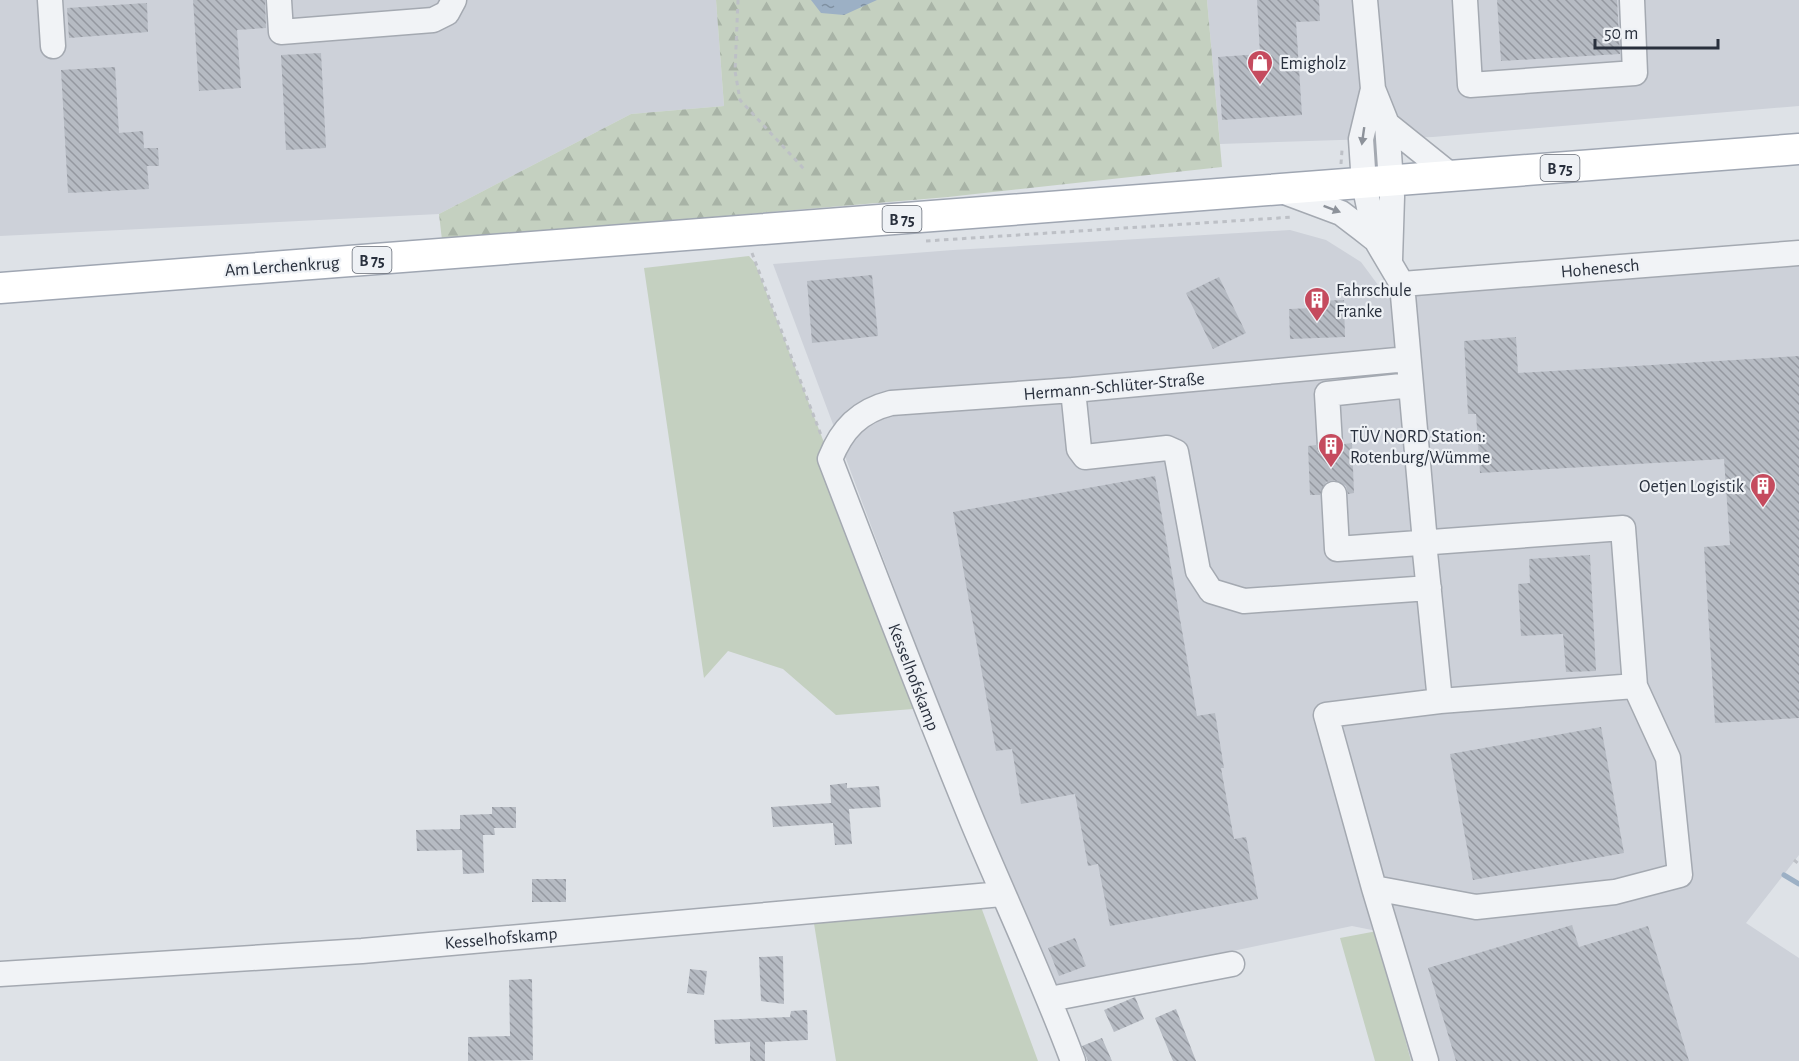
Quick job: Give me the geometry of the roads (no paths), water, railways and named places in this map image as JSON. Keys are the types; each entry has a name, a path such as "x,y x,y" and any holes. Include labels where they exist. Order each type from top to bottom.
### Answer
{"main road":[{"name":"B 75","path":"1282,191 1799,149"},
{"name":"Am Lerchenkrug","path":"0,288 1282,191"}],"street":[{"path":"50,0 53,46"},
{"path":"279,0 281,32 433,20 447,13 454,0"},
{"path":"1365,0 1373,89 1387,124 1454,177"},
{"path":"1465,0 1470,86 1635,73 1632,0"},
{"path":"1373,89 1361,139 1378,183 1390,260"},
{"path":"1376,240 1378,183 1387,124"},
{"path":"1282,191 1341,213 1376,240 1390,260 1402,284 1440,701"},
{"name":"Hohenesch","path":"1402,284 1799,253"},
{"name":"Hermann-Schlüter-Straße","path":"833,451 863,412 891,403 1073,390 1408,359"},
{"path":"1330,445 1327,394 1411,385"},
{"path":"1073,390 1079,449 1085,457 1167,448 1176,452 1198,571 1211,591 1244,601 1429,588"},
{"name":"Kesselhofskamp","path":"833,451 926,708 1002,894 1050,999 1073,1061"},
{"path":"1334,494 1337,549 1623,528 1635,686 1668,758 1680,874 1615,892 1476,907 1374,888"},
{"path":"1426,1061 1374,888 1326,715 1440,701 1635,686"},
{"name":"Kesselhofskamp","path":"0,974 362,951 1002,894"},
{"path":"1050,999 1232,964"}],"water":[{"path":"811,0 877,0 844,15 821,13"}],"waterway":[{"path":"1784,875 1799,884"}],"place":[{"name":"Emigholz","path":"1260,86"},
{"name":"Fahrschule Franke","path":"1317,323"},
{"name":"TÜV NORD Station: Rotenburg/Wümme","path":"1331,469"},
{"name":"Oetjen Logistik","path":"1763,509"}]}
